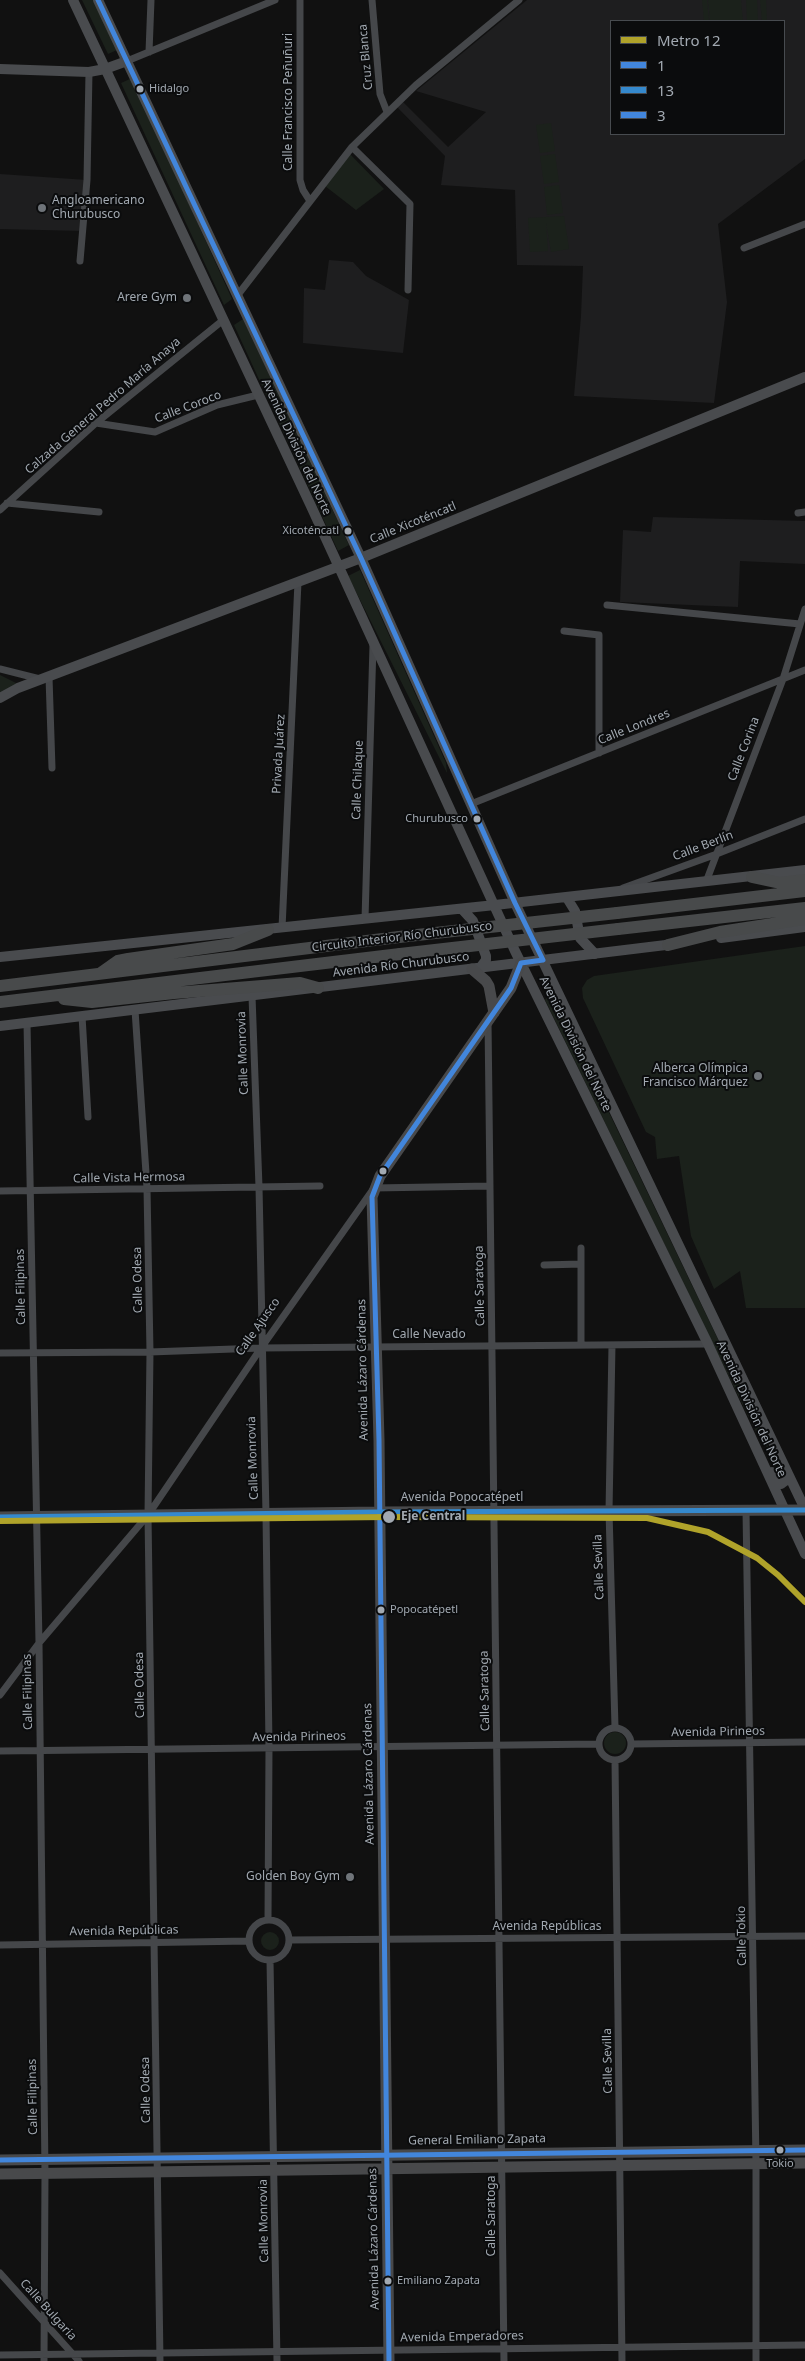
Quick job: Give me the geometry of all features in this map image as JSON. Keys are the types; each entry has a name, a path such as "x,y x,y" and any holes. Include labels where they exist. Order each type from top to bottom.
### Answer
{"highway":[{"path":"752,877 780,883 805,880"},
{"name":"Circuito Interior Río Churubusco","path":"0,986 399,937 805,891"},
{"name":"Circuito Interior Río Churubusco","path":"0,1002 805,908"},
{"path":"668,945 720,932 805,919"},
{"path":"98,975 118,961 233,944 268,930"},
{"path":"41,997 92,1002 174,993 300,984 318,988"}],"main road":[{"name":"Avenida División del Norte","path":"73,0 338,566 521,963 708,1344 805,1554"},
{"name":"Avenida División del Norte","path":"98,0 361,558 515,903 544,960 805,1509"},
{"path":"0,69 90,72 106,69 127,61"},
{"name":"Calle Xicoténcatl","path":"0,698 18,688 361,558 805,377"},
{"path":"0,957 566,898 805,870"},
{"path":"575,911 583,896"},
{"path":"566,898 575,911 580,938 595,954"},
{"path":"462,909 474,921 486,956 486,960 476,969 489,986 491,1016"},
{"name":"Avenida Río Churubusco","path":"0,1026 476,969 805,927"},
{"path":"570,957 580,938"},
{"name":"Calle Ajusco","path":"374,1188 380,1176 513,984 521,963"},
{"name":"Avenida Lázaro Cárdenas","path":"374,1188 372,1197 380,1512 389,2361"},
{"path":"749,1434 755,1437 777,1482 784,1483 787,1473"},
{"name":"Avenida Popocatépetl","path":"0,1517 805,1509"},
{"name":"General Emiliano Zapata","path":"0,2160 805,2150"},
{"path":"0,2174 805,2163"}],"street":[{"path":"149,52 151,0"},
{"path":"127,61 275,0"},
{"name":"Calle Francisco Peñuñuri","path":"300,0 300,180 310,202"},
{"name":"Cruz Blanca","path":"372,0 380,94 386,112"},
{"path":"237,296 352,146 386,112 519,0"},
{"path":"80,261 87,180 90,72"},
{"path":"352,146 410,204 408,290"},
{"path":"744,248 805,224"},
{"name":"Calzada General Pedro María Anaya","path":"0,510 96,423 222,320"},
{"name":"Calle Coroco","path":"96,423 156,432 217,405 258,395"},
{"path":"8,503 99,512"},
{"name":"Privada Juárez","path":"282,928 298,582"},
{"path":"607,605 800,624"},
{"name":"Calle Corina","path":"706,882 714,855 783,679 805,609"},
{"path":"564,631 599,635 599,753"},
{"name":"Calle Chilaque","path":"365,919 373,642"},
{"path":"0,669 46,678 52,768"},
{"name":"Calle Londres","path":"471,804 805,670"},
{"name":"Calle Berlín","path":"608,893 714,855 805,819"},
{"name":"Calle Monrovia","path":"252,996 259,1187 266,1514 269,1748 268,1920"},
{"name":"Calle Odesa","path":"135,1010 147,1188 150,1352 148,1515 159,2158 160,2361"},
{"path":"82,1016 88,1117"},
{"name":"Calle Saratoga","path":"491,1016 490,1186 504,2361"},
{"name":"Calle Filipinas","path":"27,1023 39,1643 45,2159 44,2357"},
{"name":"Calle Vista Hermosa","path":"0,1191 320,1186"},
{"path":"374,1188 490,1186"},
{"name":"Calle Ajusco","path":"0,1694 39,1643 148,1515 261,1348 374,1188"},
{"path":"581,1248 581,1345"},
{"path":"544,1265 581,1264"},
{"name":"Calle Nevado","path":"0,1354 261,1348 708,1344"},
{"name":"Calle Sevilla","path":"612,1345 609,1511 615,1727"},
{"name":"Calle Tokio","path":"746,1510 756,2151 756,2361"},
{"path":"615,1727 629,1734 632,1744 629,1754 615,1760 605,1757 599,1744 603,1732 615,1727"},
{"name":"Avenida Pirineos","path":"632,1744 805,1742"},
{"name":"Avenida Pirineos","path":"0,1751 599,1744"},
{"name":"Calle Sevilla","path":"615,1760 622,2361"},
{"path":"268,1920 280,1924 288,1934 289,1940 285,1952 276,1959 270,1960 264,1960 253,1953 249,1941 252,1929 256,1924 268,1920"},
{"name":"Avenida Repúblicas","path":"289,1940 805,1936"},
{"name":"Avenida Repúblicas","path":"0,1945 249,1941"},
{"name":"Calle Monrovia","path":"270,1960 278,2361"},
{"name":"Calle Bulgaria","path":"0,2273 79,2361"},
{"name":"Avenida Emperadores","path":"0,2355 44,2357 73,2354 277,2350 805,2345"}],"shaded area":[{"path":"82,0 93,0 117,50 108,54"},
{"path":"527,0 805,0 805,159 718,224 727,302 714,403 574,396 583,266 517,265 515,190 441,185 445,156 397,107 403,102 448,147 486,112 416,91"},
{"path":"702,0 707,0 709,20 704,20"},
{"path":"708,0 741,0 743,20 710,20"},
{"path":"746,0 757,0 758,20 747,20"},
{"path":"760,0 766,0 767,20 762,20"},
{"path":"132,78 232,299 224,305 121,83"},
{"path":"551,123 555,151 540,153 536,125"},
{"path":"349,153 384,189 356,210 325,186"},
{"path":"555,154 559,182 544,184 540,156"},
{"name":"Angloamericano Churubusco","path":"0,174 87,180 83,231 0,229"},
{"path":"559,185 563,213 547,215 544,187"},
{"path":"564,216 569,249 551,252 546,223 548,251 530,252 528,218"},
{"path":"329,260 353,262 366,276 409,300 403,353 303,343 304,288 325,290"},
{"path":"243,319 349,545 338,551 234,325"},
{"path":"653,517 805,521 805,564 740,561 738,607 620,602 623,530 651,532"},
{"path":"360,570 446,763 447,773 348,576"},
{"path":"0,675 18,684 0,694"},
{"path":"805,946 805,1308 746,1308 740,1271 714,1289 691,1236 679,1156 657,1159 655,1137 646,1132 583,998 582,988 587,980 594,976"},
{"path":"551,992 772,1455 754,1428 545,1000"},
{"path":"615,1732 623,1735 626,1743 623,1751 615,1754 607,1751 604,1743 607,1735"},
{"path":"270,1932 276,1935 279,1941 276,1947 270,1950 264,1947 261,1941 264,1935"}],"metro line":[{"name":"12","path":"0,1521 389,1517 647,1518 708,1532 757,1558 778,1575 805,1602"}],"transit line":[{"name":"1","path":"98,0 361,558 515,903 543,960 521,963"},
{"name":"1","path":"389,2361 379,1440 372,1197 380,1176 511,988 521,963"},
{"name":"13","path":"0,1517 379,1512 805,1510"},
{"name":"3","path":"0,2160 805,2150"}],"place":[{"name":"Hidalgo","path":"140,89"},
{"name":"Angloamericano Churubusco","path":"42,208"},
{"name":"Arere Gym","path":"187,298"},
{"name":"Xicoténcatl","path":"348,531"},
{"name":"Churubusco","path":"477,819"},
{"name":"Alberca Olímpica Francisco Márquez","path":"758,1076"},
{"name":"Eje Central","path":"389,1517"},
{"name":"Popocatépetl","path":"381,1610"},
{"name":"Golden Boy Gym","path":"350,1877"},
{"name":"Tokio","path":"780,2150"},
{"name":"Emiliano Zapata","path":"388,2281"}]}
